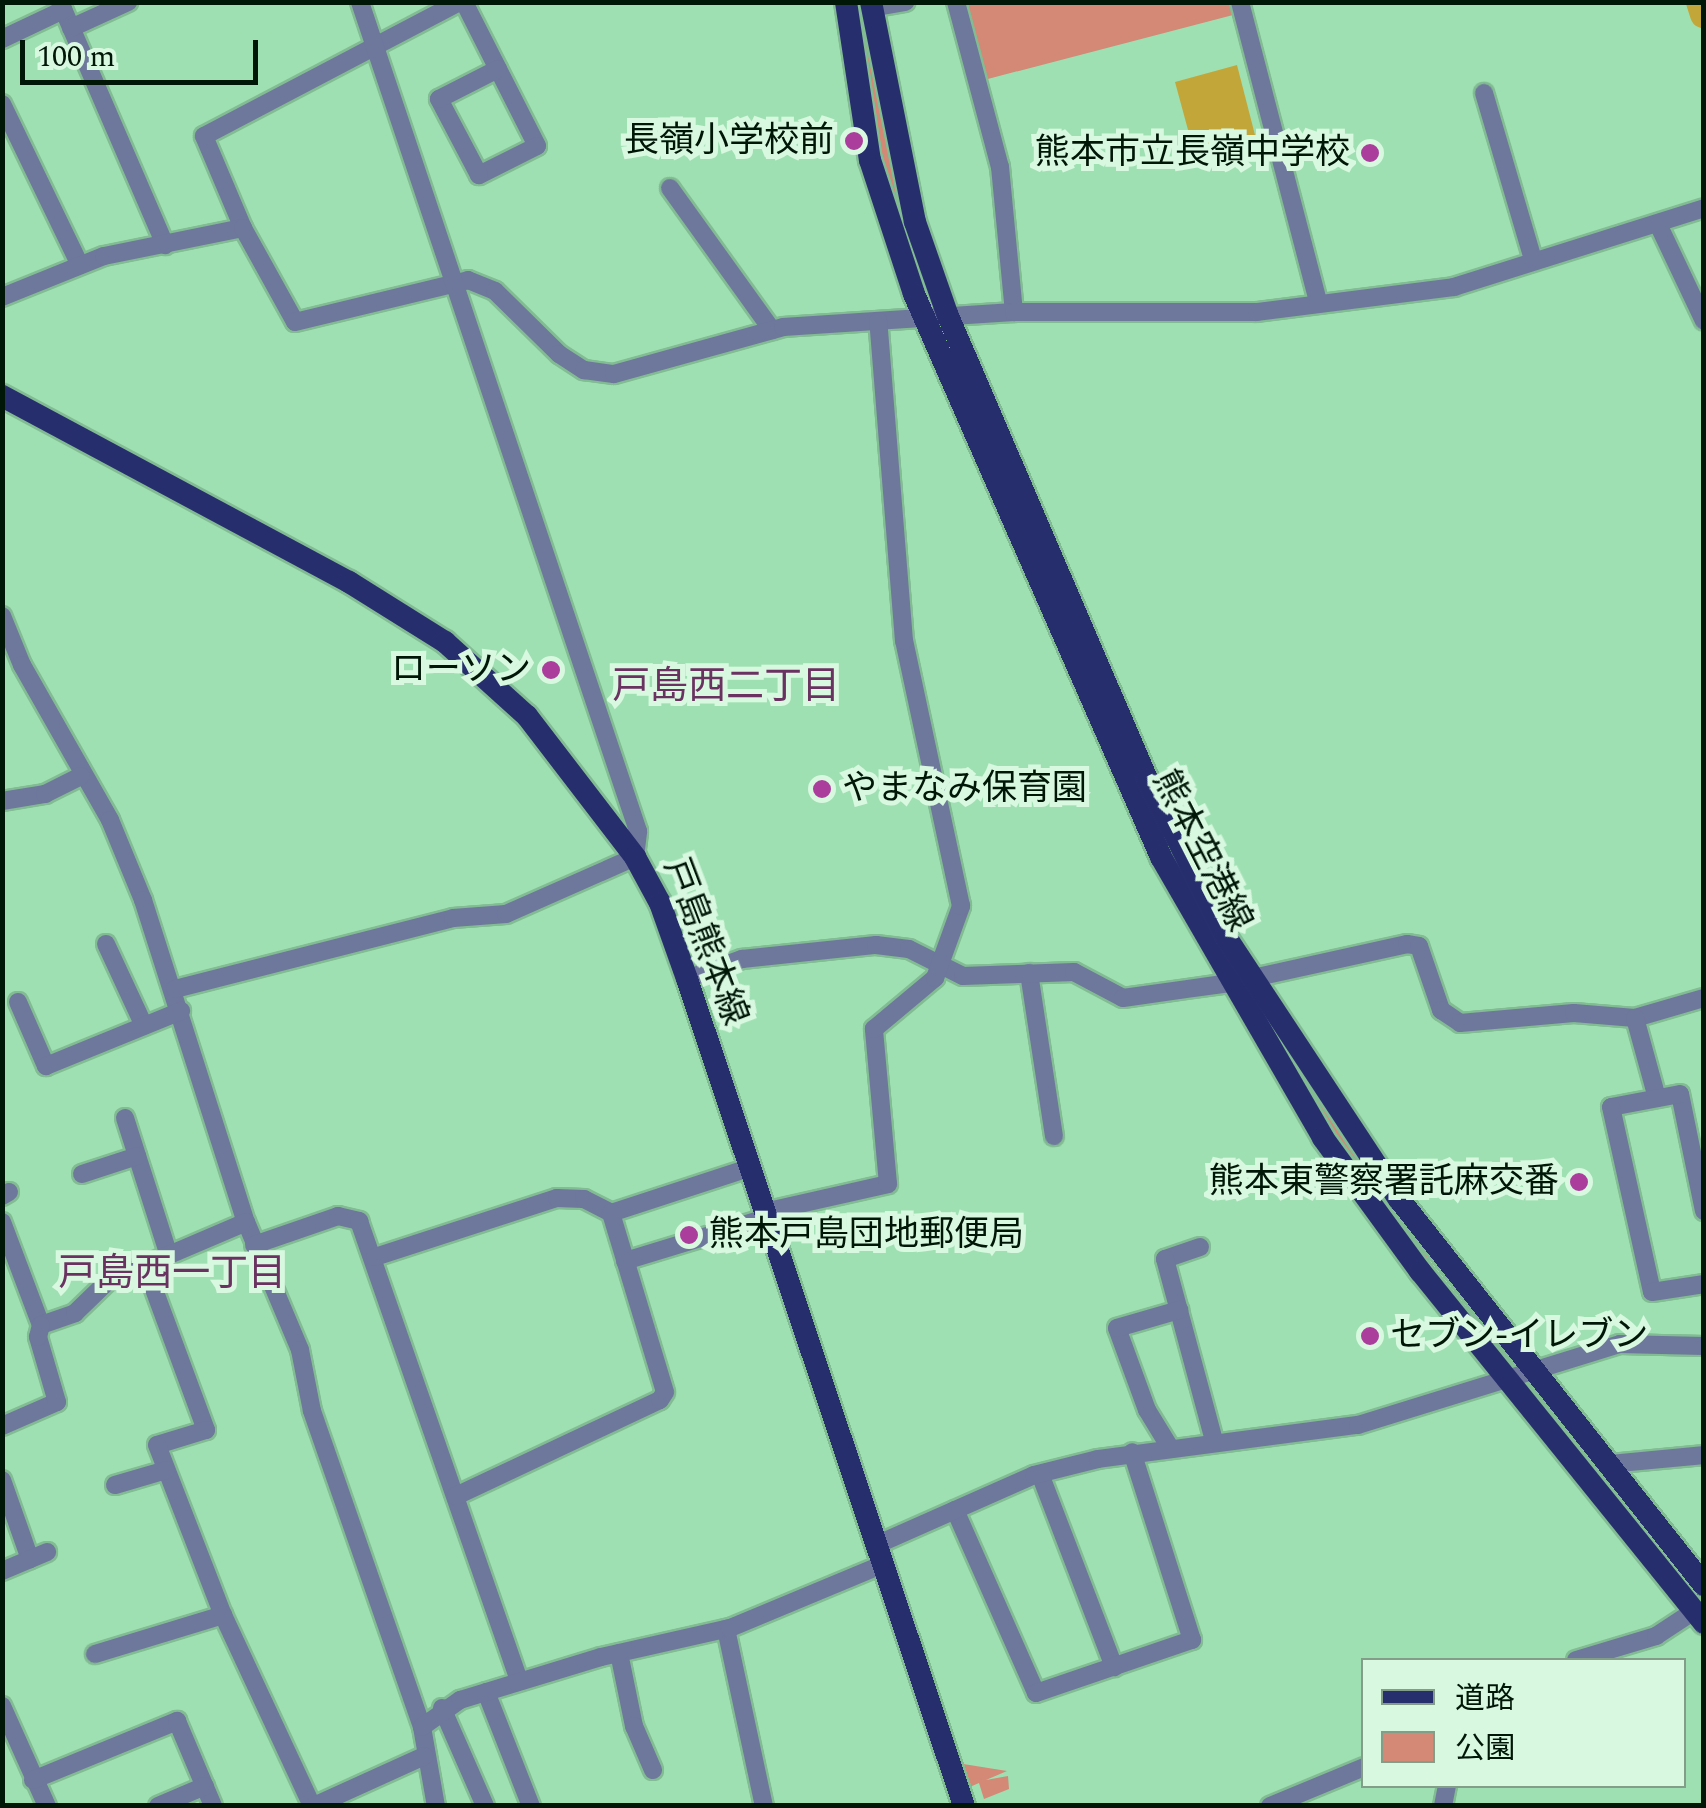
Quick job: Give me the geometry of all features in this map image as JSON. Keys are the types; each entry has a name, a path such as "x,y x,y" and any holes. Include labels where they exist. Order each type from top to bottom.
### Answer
{"main road":[{"name":"熊本空港線","path":"846,2 870,160 923,318 1154,840 1240,981 1398,1200 1704,1585"},
{"name":"熊本空港線","path":"871,6 915,222 948,316 1154,794 1240,981 1323,1138 1508,1382 1699,1617"},
{"name":"戸島熊本線","path":"2,396 349,582 445,642 528,716 635,857 660,904 964,1806"}],"street":[{"path":"71,28 128,2"},
{"path":"175,990 454,918 506,914 635,857 638,831 360,2"},
{"path":"498,69 440,99 479,175 537,146 498,69 461,2 204,136 243,228 295,322 455,279 496,291 558,354 584,370 644,368 772,330 1014,312 1257,312 1454,287 1704,208"},
{"path":"871,6 906,2"},
{"path":"956,2 1000,168 1014,312"},
{"path":"1240,2 1318,302"},
{"path":"2,39 62,6 165,245"},
{"path":"1484,93 1533,260"},
{"path":"2,104 80,265"},
{"path":"670,188 772,330"},
{"path":"1658,224 1704,321"},
{"path":"2,297 80,265 243,228"},
{"path":"625,1260 765,1215 888,1184 874,1029 942,966 961,906 904,641 878,321"},
{"path":"2,616 81,776 110,820 175,990 246,1222 300,1350 312,1410 422,1727 424,1756 436,1806"},
{"path":"2,802 45,794 81,776"},
{"path":"106,944 144,1026"},
{"path":"686,980 742,959 876,946 909,949 964,976 1086,974 1123,998 1240,981 1407,944 1419,946 1441,1010 1460,1023 1574,1012 1635,1018 1704,998"},
{"path":"1028,974 1054,1136"},
{"path":"18,1002 46,1066 181,1011"},
{"path":"1635,1018 1657,1098"},
{"path":"1704,1211 1680,1094 1611,1107 1652,1292 1704,1284"},
{"path":"125,1118 168,1253"},
{"path":"82,1174 137,1156"},
{"path":"375,1257 556,1198 584,1199 611,1213 749,1168"},
{"path":"456,1496 660,1400 665,1392 611,1213"},
{"path":"254,1245 338,1216 359,1220 520,1681"},
{"path":"2,1222 42,1325 38,1337 57,1402 2,1426"},
{"path":"42,1325 75,1313 108,1282 246,1222"},
{"path":"1200,1247 1165,1259 1214,1441"},
{"path":"145,1265 206,1430 156,1444 223,1616 313,1806 424,1756"},
{"path":"1169,1446 1148,1410 1117,1328 1178,1310"},
{"path":"422,1727 442,1708 520,1681 726,1629 879,1555 955,1510 1040,1474 1169,1446 1358,1425 1646,1340 1704,1346"},
{"path":"955,1510 1036,1693 1192,1640 1132,1452"},
{"path":"1608,1464 1704,1455"},
{"path":"114,1486 166,1470"},
{"path":"1040,1474 1114,1667"},
{"path":"2,1480 39,1556 2,1571"},
{"path":"95,1654 223,1616"},
{"path":"1583,1658 1656,1636 1699,1617"},
{"path":"726,1629 764,1806"},
{"path":"619,1653 634,1726 653,1770"},
{"path":"486,1692 531,1806"},
{"path":"2,1706 48,1806"},
{"path":"442,1708 485,1806"},
{"path":"33,1780 177,1721 213,1806"},
{"path":"1270,1806 1361,1769"},
{"path":"158,1806 205,1786"}],"green space":[{"path":"1230,2 1233,15 984,80 966,3"},
{"path":"855,3 863,3 902,222 874,128"},
{"path":"1304,1080 1400,1215 1462,1310 1336,1139"},
{"path":"957,1763 1007,1771 986,1780 1008,1776 1009,1789 984,1799 979,1783 965,1789"}],"shaded area":[{"path":"1237,65 1255,135 1194,152 1175,82"}],"waterway":[{"path":"1700,2 1704,14"}],"place":[{"name":"長嶺小学校前","path":"854,141"},
{"name":"熊本市立長嶺中学校","path":"1370,153"},
{"name":"ローソン","path":"551,670"},
{"name":"やまなみ保育園","path":"822,789"},
{"name":"熊本東警察署託麻交番","path":"1579,1182"},
{"name":"熊本戸島団地郵便局","path":"689,1235"},
{"name":"セブン-イレブン","path":"1370,1336"}],"district":[{"name":"戸島西二丁目","path":"726,688"},
{"name":"戸島西一丁目","path":"172,1275"}]}
